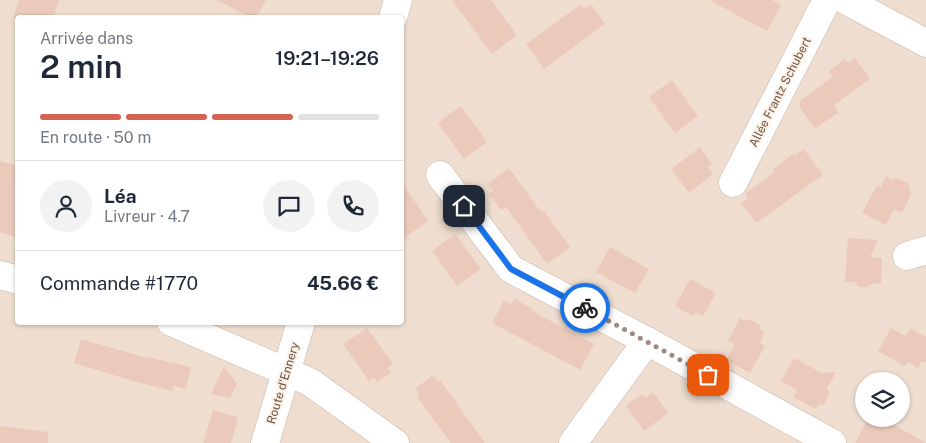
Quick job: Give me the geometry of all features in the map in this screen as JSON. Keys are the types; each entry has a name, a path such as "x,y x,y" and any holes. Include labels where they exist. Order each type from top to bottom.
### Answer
{"street":[{"path":"394,15 398,0"},
{"name":"Allée Frantz Schubert","path":"733,183 827,0"},
{"path":"845,0 926,43"},
{"path":"440,175 511,269 647,341 832,443"},
{"path":"0,275 15,279"},
{"path":"178,325 310,382 395,443"},
{"name":"Route d'Ennery","path":"265,443 300,325"},
{"path":"573,443 647,341"}],"shaded area":[{"path":"0,0 926,0 926,443 0,443"}],"building":[{"path":"19,0 59,0 54,15 15,15 15,18 13,18"},
{"path":"217,0 266,0 258,15 245,15"},
{"path":"452,0 491,0 517,35 492,54"},
{"path":"709,0 772,0 781,5 767,31"},
{"path":"591,4 605,24 544,69 526,44 580,5 584,9"},
{"path":"855,58 870,79 834,105 839,112 815,129 800,108 800,101 833,77 829,71 845,59 849,63"},
{"path":"672,80 698,116 675,133 649,97"},
{"path":"461,106 487,142 464,159 438,123"},
{"path":"700,147 712,164 708,167 713,174 689,193 671,169"},
{"path":"804,149 823,175 756,223 741,203 748,198 745,193 775,172 773,169 793,154 794,156"},
{"path":"0,161 15,165 15,237 0,232"},
{"path":"509,168 541,212 544,211 570,247 547,264 506,207 501,210 489,194 493,191 488,184"},
{"path":"886,176 892,180 897,178 908,183 911,195 902,213 894,209 886,225 862,213 877,185 881,187"},
{"path":"404,185 428,221 404,239"},
{"path":"455,234 481,269 457,286 432,251"},
{"path":"848,238 878,240 870,257 882,258 881,284 873,283 867,287 858,287 855,282 845,282"},
{"path":"610,247 649,269 635,293 596,272"},
{"path":"690,279 716,293 703,316 696,312 693,316 675,306"},
{"path":"515,299 533,309 532,311 594,344 580,370 492,323 504,300 512,304"},
{"path":"740,318 745,321 750,319 760,325 761,330 765,332 760,343 765,346 750,373 726,360 735,344 728,341"},
{"path":"367,328 393,364 388,368 391,373 377,382 374,377 369,381 343,344"},
{"path":"891,328 906,336 910,328 926,337 926,362 921,362 918,368 908,362 905,366 878,351"},
{"path":"81,339 147,358 191,367 186,389 174,386 172,391 74,363"},
{"path":"794,358 822,373 836,372 827,389 830,393 824,404 818,405 816,409 793,397 797,390 781,381"},
{"path":"224,366 237,384 230,398 211,394"},
{"path":"433,375 438,382 440,380 485,443 451,443 417,397 419,395 415,389"},
{"path":"653,392 668,413 644,431 626,406 642,394 646,398"},
{"path":"213,410 238,417 231,443 203,443"},
{"path":"0,426 48,432 48,443 0,443"},
{"path":"864,427 898,427 926,443 855,443"}],"way so far":[{"path":"585,308 708,375"}],"route":[{"path":"464,206 511,269 585,308"}]}
